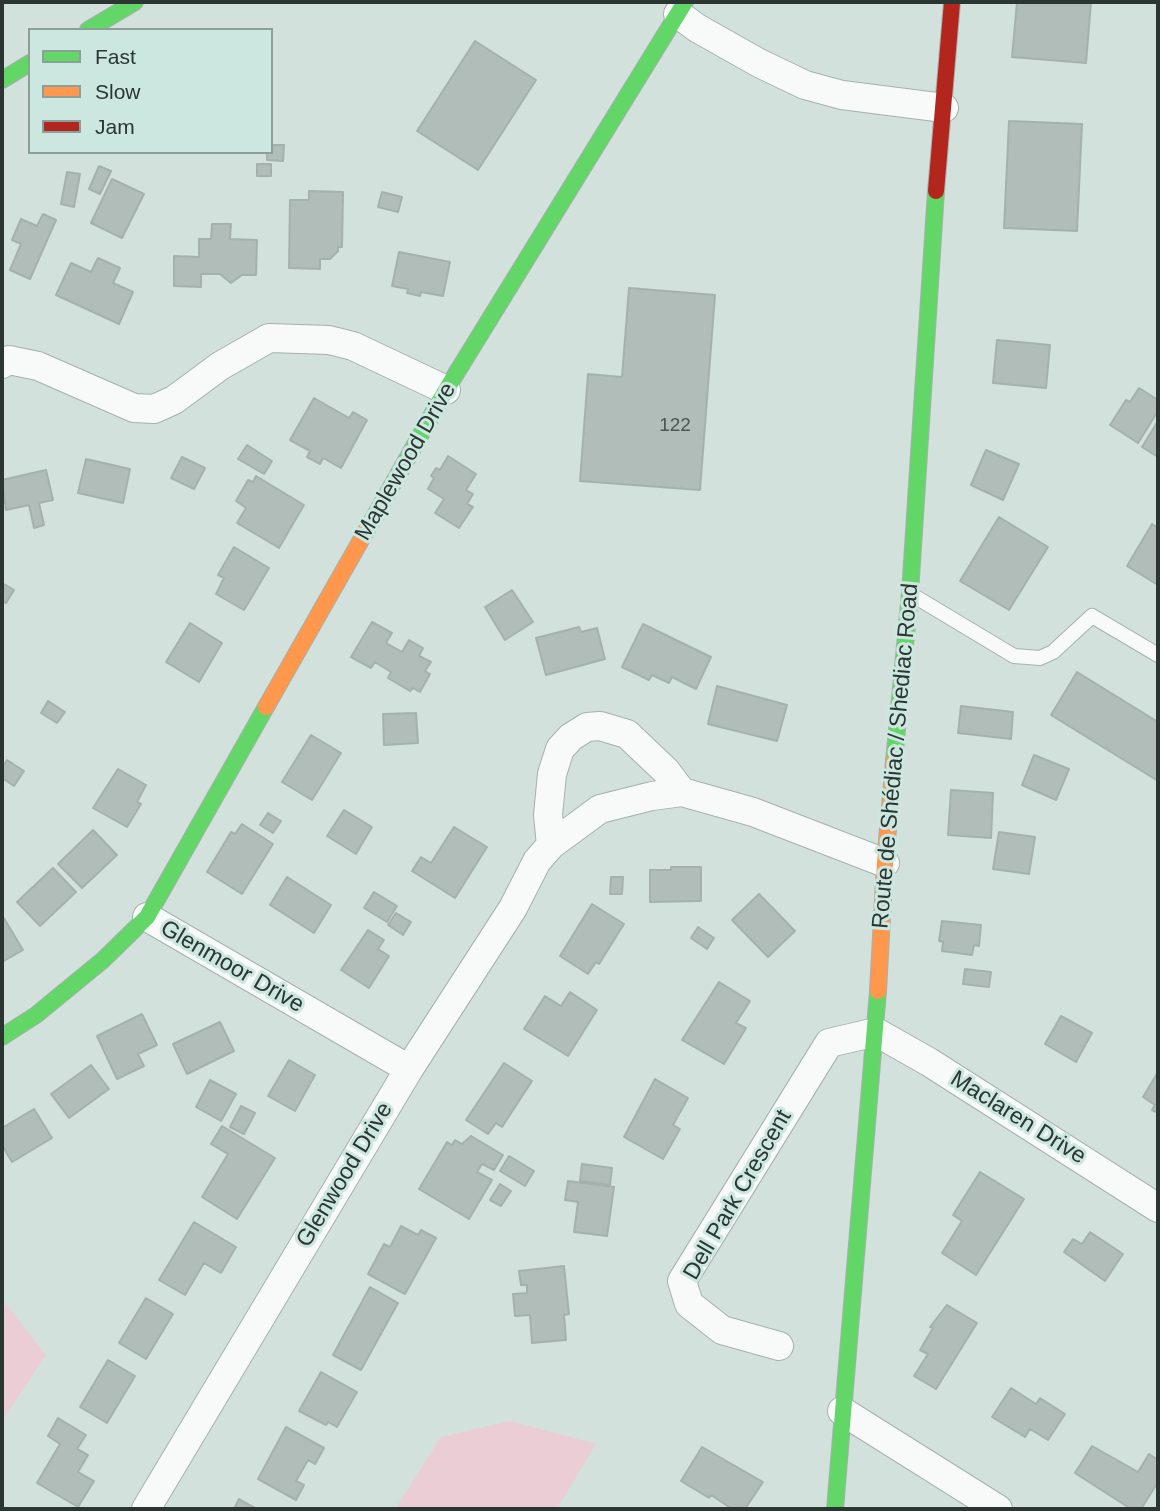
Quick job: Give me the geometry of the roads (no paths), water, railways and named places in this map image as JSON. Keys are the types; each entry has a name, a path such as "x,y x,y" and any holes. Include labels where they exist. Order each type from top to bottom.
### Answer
{"main road":[{"path":"91,28 135,2"},
{"name":"Route de Shédiac / Shediac Road","path":"835,1509 876,1032 885,863 909,593 952,2"},
{"name":"Maplewood Drive","path":"147,917 446,390 682,8"},
{"path":"2,80 28,64"},
{"name":"Glenmoor Drive","path":"2,1037 36,1015 84,976 147,917"}],"street":[{"name":"Maplewood Drive","path":"682,8 697,28 805,85 842,95 944,108"},
{"path":"2,364 9,360 38,366 134,408 154,409 174,400 220,366 269,338 329,340 353,346 446,390"},
{"path":"551,845 548,816 552,774 560,750 572,737 587,727 600,726 627,734 666,771 682,792"},
{"name":"Glenwood Drive","path":"146,1509 409,1069 513,908 537,861 551,845 600,809 652,796 682,792 753,812 885,863"},
{"name":"Glenmoor Drive","path":"147,917 409,1069"},
{"name":"Maclaren Drive","path":"876,1032 929,1062 1158,1208"},
{"name":"Dell Park Crescent","path":"779,1346 722,1330 689,1304 682,1281 829,1043 876,1032"},
{"path":"842,1411 998,1509"}],"lane":[{"path":"909,593 1014,656 1040,658 1053,652 1092,616 1158,655"}]}
